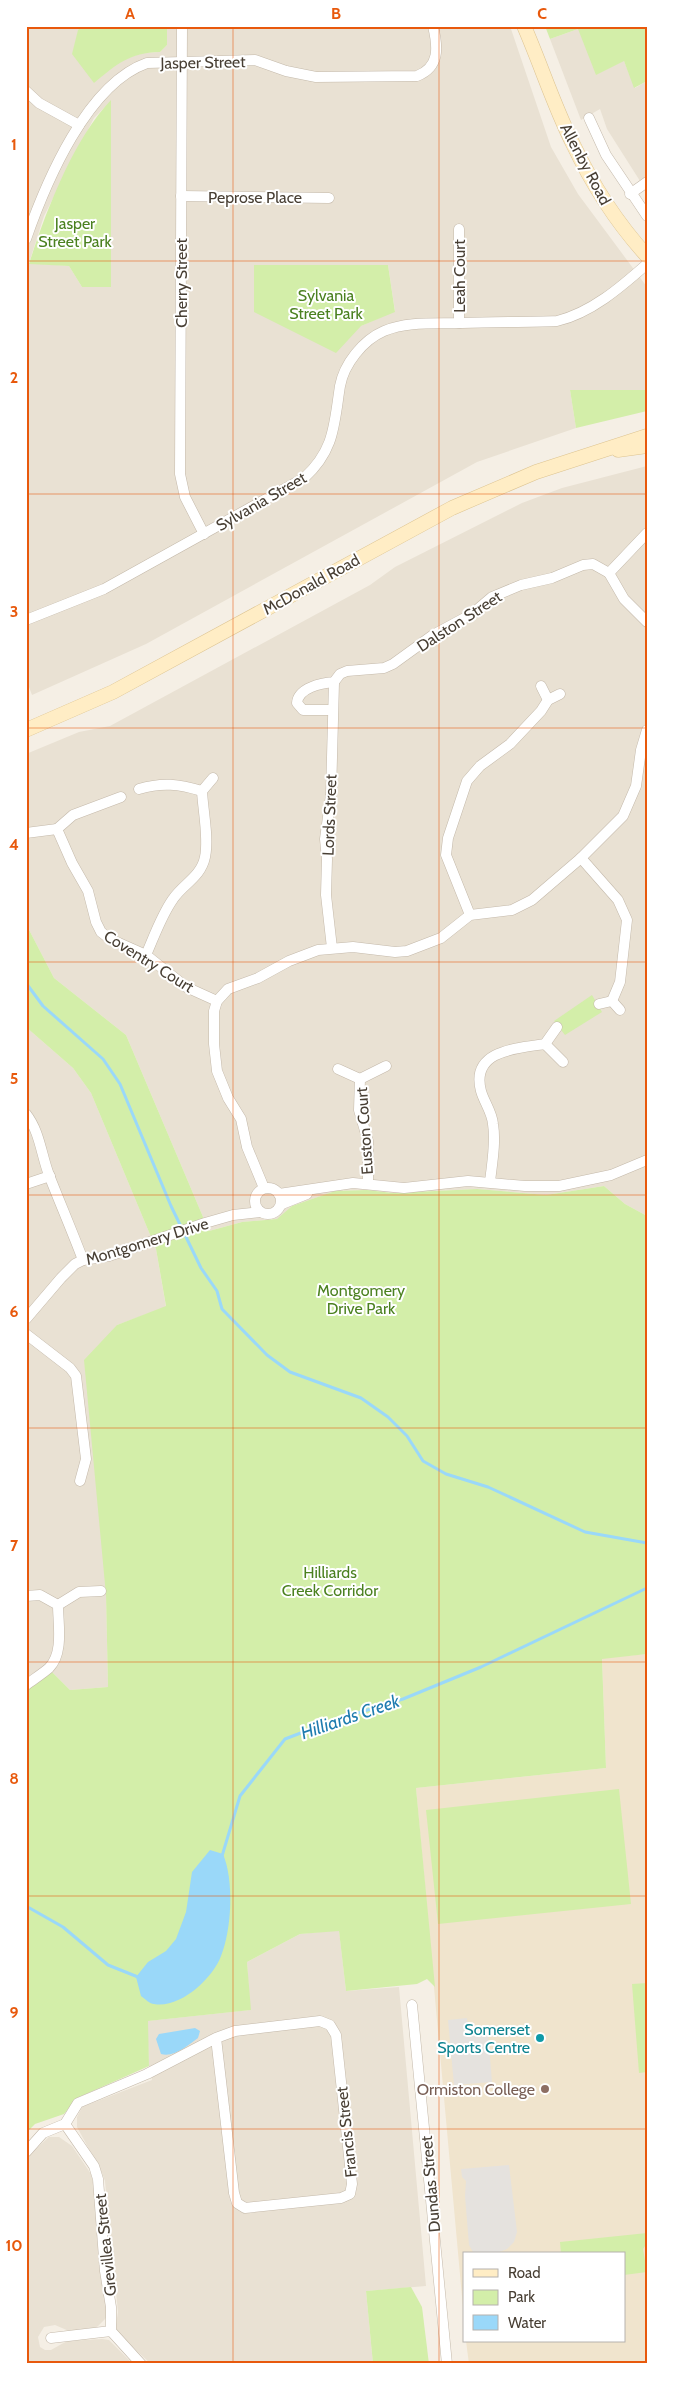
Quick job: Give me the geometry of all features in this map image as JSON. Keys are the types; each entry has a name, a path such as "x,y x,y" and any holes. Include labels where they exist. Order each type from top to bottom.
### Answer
{"main road":[{"name":"Allenby Road","path":"524,26 560,114 584,166 609,207 647,256"},
{"name":"Allenby Road","path":"530,26 540,64"},
{"name":"McDonald Road","path":"26,730 113,692 452,508 536,472 647,436"},
{"name":"McDonald Road","path":"601,451 647,446"}],"street":[{"name":"Cherry Street","path":"182,26 180,474 185,497 204,534"},
{"name":"Jasper Street","path":"26,239 41,202 79,125 94,102 133,68 147,63 255,60 286,71 316,77 417,76 426,73 436,58 438,49 433,26"},
{"path":"26,91 39,103 79,125"},
{"name":"Allenby Road","path":"589,118 606,155 630,194 647,216"},
{"path":"630,194 647,182"},
{"name":"Peprose Place","path":"181,196 329,198"},
{"name":"Leah Court","path":"459,229 459,323"},
{"name":"Sylvania Street","path":"26,620 104,589 294,485 312,471 320,461 334,434 340,383 346,369 356,353 381,332 397,327 459,323 557,321 570,318 626,282 647,264"},
{"path":"647,533 609,572 624,599 647,622"},
{"name":"Dalston Street","path":"332,710 303,710 297,703 297,698 302,692 324,683 334,682 340,674 347,671 384,668 393,664 433,635 472,614 492,597 521,585 552,578 584,565 593,564 609,572"},
{"name":"Lords Street","path":"332,948 326,895 327,859 325,839 331,795 334,682"},
{"path":"541,686 548,700"},
{"path":"470,915 446,855 448,838 456,821 463,792 473,773 510,744 541,711 548,700 560,694"},
{"path":"264,1188 247,1147 241,1119 228,1098 218,1071 214,1044 214,1011 217,1001 228,990 258,978 288,961 318,950 332,948 407,951 441,938 470,915 512,910 532,900 613,828 626,811 636,786 641,750 647,730"},
{"path":"146,955 164,913 174,898 194,879 205,858 202,791 213,778"},
{"path":"139,789 153,781 172,783 202,791"},
{"path":"26,833 57,829 73,815 108,798 121,797"},
{"name":"Coventry Court","path":"57,829 72,863 88,891 96,922 101,932 110,939 146,955 186,987 217,1001"},
{"path":"581,858 618,900 627,920 620,982 612,1001"},
{"path":"599,1004 612,1001"},
{"path":"612,1001 620,1010"},
{"path":"490,1182 494,1136 493,1122 481,1091 480,1079 483,1068 497,1053 545,1044 557,1027"},
{"path":"545,1044 563,1062"},
{"name":"Euston Court","path":"360,1079 386,1066"},
{"name":"Euston Court","path":"338,1069 360,1079"},
{"name":"Euston Court","path":"360,1079 359,1110 368,1142 368,1184"},
{"path":"26,1114 36,1132 50,1176 62,1202 83,1260"},
{"path":"280,1199 353,1183 404,1188 468,1181 525,1186 559,1186 611,1175 647,1160"},
{"path":"26,1184 50,1176"},
{"path":"270,1188 280,1199 280,1209 271,1215 260,1212 256,1206 255,1199 260,1190 270,1188"},
{"name":"Montgomery Drive","path":"233,1215 255,1199"},
{"name":"Montgomery Drive","path":"26,1319 72,1267 83,1260 109,1256 159,1237 233,1215 260,1212"},
{"path":"26,1334 70,1368 76,1376 86,1459 80,1481"},
{"path":"58,1606 79,1592 101,1591"},
{"path":"26,1596 40,1595 58,1606"},
{"path":"26,1685 50,1667 55,1660 58,1651 58,1606"},
{"name":"Dundas Street","path":"412,2005 447,2364"},
{"name":"Francis Street","path":"65,2124 78,2104 147,2074 216,2038 244,2030 320,2021 330,2025 336,2035 352,2184 350,2194 341,2198 245,2208 238,2203 234,2192 216,2038"},
{"path":"26,2152 43,2133 65,2124"},
{"name":"Grevillea Street","path":"65,2124 94,2166 98,2179 105,2270 111,2308 111,2332"},
{"path":"51,2338 111,2332 141,2364"}],"shaded area":[{"path":"26,26 81,26 78,30 94,82 119,62 141,53 160,52 167,45 167,26 510,26 551,147 578,194 647,287 647,390 570,390 576,428 477,462 146,644 32,695 26,679","holes":["111,101 111,286 82,287 69,266 29,263 44,216 94,118","388,265 395,311 361,326"]},
{"path":"578,29 624,61 635,88 647,81 647,192 607,129 600,109 581,120 550,39"},
{"path":"647,466 647,1216 625,1204 604,1186 546,1195 477,1189 393,1193 367,1190 336,1191 292,1206 278,1219 242,1222 209,1231 126,1035 54,978 26,924 26,754 79,732 110,726 370,585 395,567 522,503 562,488"},
{"path":"26,1027 73,1068 91,1093 156,1249 166,1307 117,1325 106,1595 108,1687 70,1690 52,1672 26,1691"},
{"name":"Ormiston College","path":"647,1654 647,2364 469,2364 466,2342 626,2342 626,2252 463,2252 463,2308 416,1788 606,1768 602,1658"},
{"path":"339,1930 346,1991 399,1987 426,2286 366,2291 373,2364 151,2364 115,2331 118,2312 105,2181 77,2127 77,2117 82,2107 152,2080 149,2066 147,2021 250,2010 247,1962 300,1934"},
{"path":"467,2018 469,2035 488,2033 492,2082 454,2085 448,2020"},
{"path":"49,2137 59,2137 72,2146 91,2174 96,2196 107,2308 106,2318 95,2329 69,2331 55,2325 44,2327 38,2337 40,2347 45,2350 51,2350 67,2341 109,2340 133,2364 26,2364 26,2158"},
{"path":"509,2165 517,2232 514,2242 507,2249 500,2252 473,2252 469,2245 465,2196 466,2181 462,2177 461,2169"}],"green space":[{"path":"81,26 167,26 167,45 160,52 132,57 124,61 94,83 72,54 78,30"},
{"path":"545,26 647,26 647,81 634,88 624,61 596,75 578,29 550,39"},
{"name":"Jasper Street Park","path":"111,100 111,287 82,287 69,266 29,264 43,222 73,155 85,134"},
{"name":"Sylvania Street Park","path":"254,265 388,265 395,312 361,326 336,353 254,312"},
{"path":"570,390 647,390 647,411 576,428"},
{"name":"Hilliards Creek Corridor","path":"26,924 54,978 126,1035 209,1231 242,1222 277,1219 292,1206 335,1191 367,1190 393,1193 477,1189 546,1195 604,1186 625,1204 647,1216 647,1654 602,1659 606,1768 416,1788 435,1987 427,1979 417,1984 346,1991 339,1931 300,1934 247,1962 251,2010 148,2021 149,2066 77,2098 64,2114 35,2124 26,2133 26,1691 52,1672 70,1690 108,1687 106,1595 84,1360 117,1325 166,1306 156,1249 91,1093 73,1068 26,1027"},
{"path":"592,995 602,1012 565,1035 554,1021"},
{"path":"619,1789 631,1904 438,1924 426,1810"},
{"path":"647,1983 647,2072 639,2073 632,1984"},
{"path":"647,2233 647,2243 643,2249 647,2272 626,2275 626,2252 561,2252 560,2242"},
{"path":"411,2287 422,2307 429,2364 373,2364 366,2291"}],"water":[{"path":"210,1850 223,1854 229,1877 230,1905 228,1932 221,1956 211,1973 185,1997 164,2004 151,2003 141,1996 136,1977 148,1962 166,1951 176,1939 186,1912 192,1872"},
{"path":"195,2028 200,2031 198,2038 176,2053 161,2054 156,2039 159,2034"}],"waterway":[{"path":"26,983 43,1006 103,1059 120,1084 171,1206 201,1268 217,1291 222,1309 267,1355 290,1372 361,1398 388,1417 407,1436 423,1461 446,1474 488,1487 585,1532 647,1543"},
{"name":"Hilliards Creek","path":"222,1856 240,1796 285,1739 332,1721 403,1699 481,1667 647,1588"},
{"name":"Hilliards Creek","path":"26,1906 63,1927 108,1965 138,1977"}],"place":[{"name":"Somerset Sports Centre","path":"540,2038"},
{"name":"Ormiston College","path":"545,2089"}],"park label":[{"name":"Montgomery Drive Park","path":"361,1299"}]}
